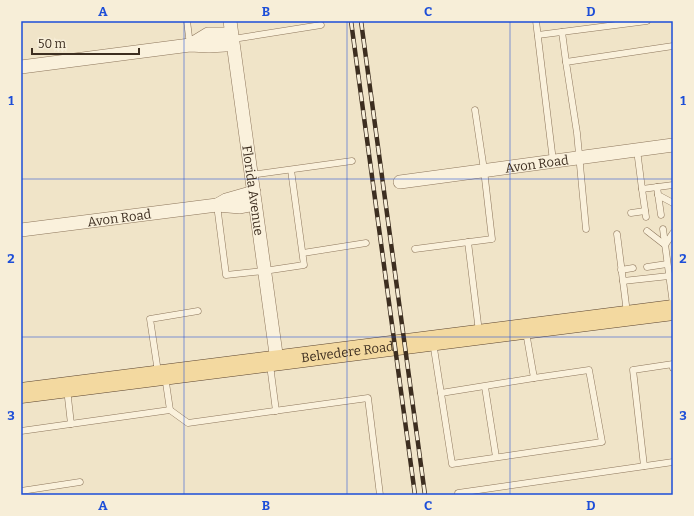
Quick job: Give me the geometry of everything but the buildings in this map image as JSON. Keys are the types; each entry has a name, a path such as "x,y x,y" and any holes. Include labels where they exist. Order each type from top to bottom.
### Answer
{"main road":[{"name":"Belvedere Road","path":"21,392 673,310"}],"street":[{"name":"Florida Avenue","path":"230,21 264,271 273,361"},
{"path":"21,66 190,45 208,34 228,34 233,39"},
{"name":"Avon Road","path":"400,182 673,145"},
{"name":"Avon Road","path":"21,230 217,205 226,200 254,198"}],"lane":[{"path":"187,21 190,45"},
{"path":"536,21 553,161"},
{"path":"538,36 648,21"},
{"path":"233,39 321,25"},
{"path":"562,32 579,157 586,229"},
{"path":"566,62 673,46"},
{"path":"415,249 492,239 475,110"},
{"path":"630,213 645,214 637,150"},
{"path":"251,174 352,161"},
{"path":"217,205 226,275 304,265 291,170"},
{"path":"642,189 673,185"},
{"path":"657,187 661,215"},
{"path":"658,195 673,203"},
{"path":"662,229 673,304"},
{"path":"647,231 665,245"},
{"path":"665,245 673,233"},
{"path":"617,234 627,315"},
{"path":"468,242 480,334"},
{"path":"303,253 366,244"},
{"path":"666,252 673,251"},
{"path":"647,267 667,264"},
{"path":"621,270 633,268"},
{"path":"623,281 669,276"},
{"path":"198,311 150,319 170,410 188,423 368,398 380,495"},
{"path":"526,328 534,378"},
{"path":"433,340 441,393 452,464 602,442 589,370 441,393"},
{"path":"273,361 276,411"},
{"path":"644,466 633,370 673,364 673,368"},
{"path":"67,387 71,424"},
{"path":"485,387 496,457"},
{"path":"21,431 170,410"},
{"path":"458,495 458,493 673,462"},
{"path":"21,491 80,482"},
{"path":"44,487 45,495"}],"railway":[{"path":"351,21 415,495"},
{"path":"361,21 425,495"}]}
